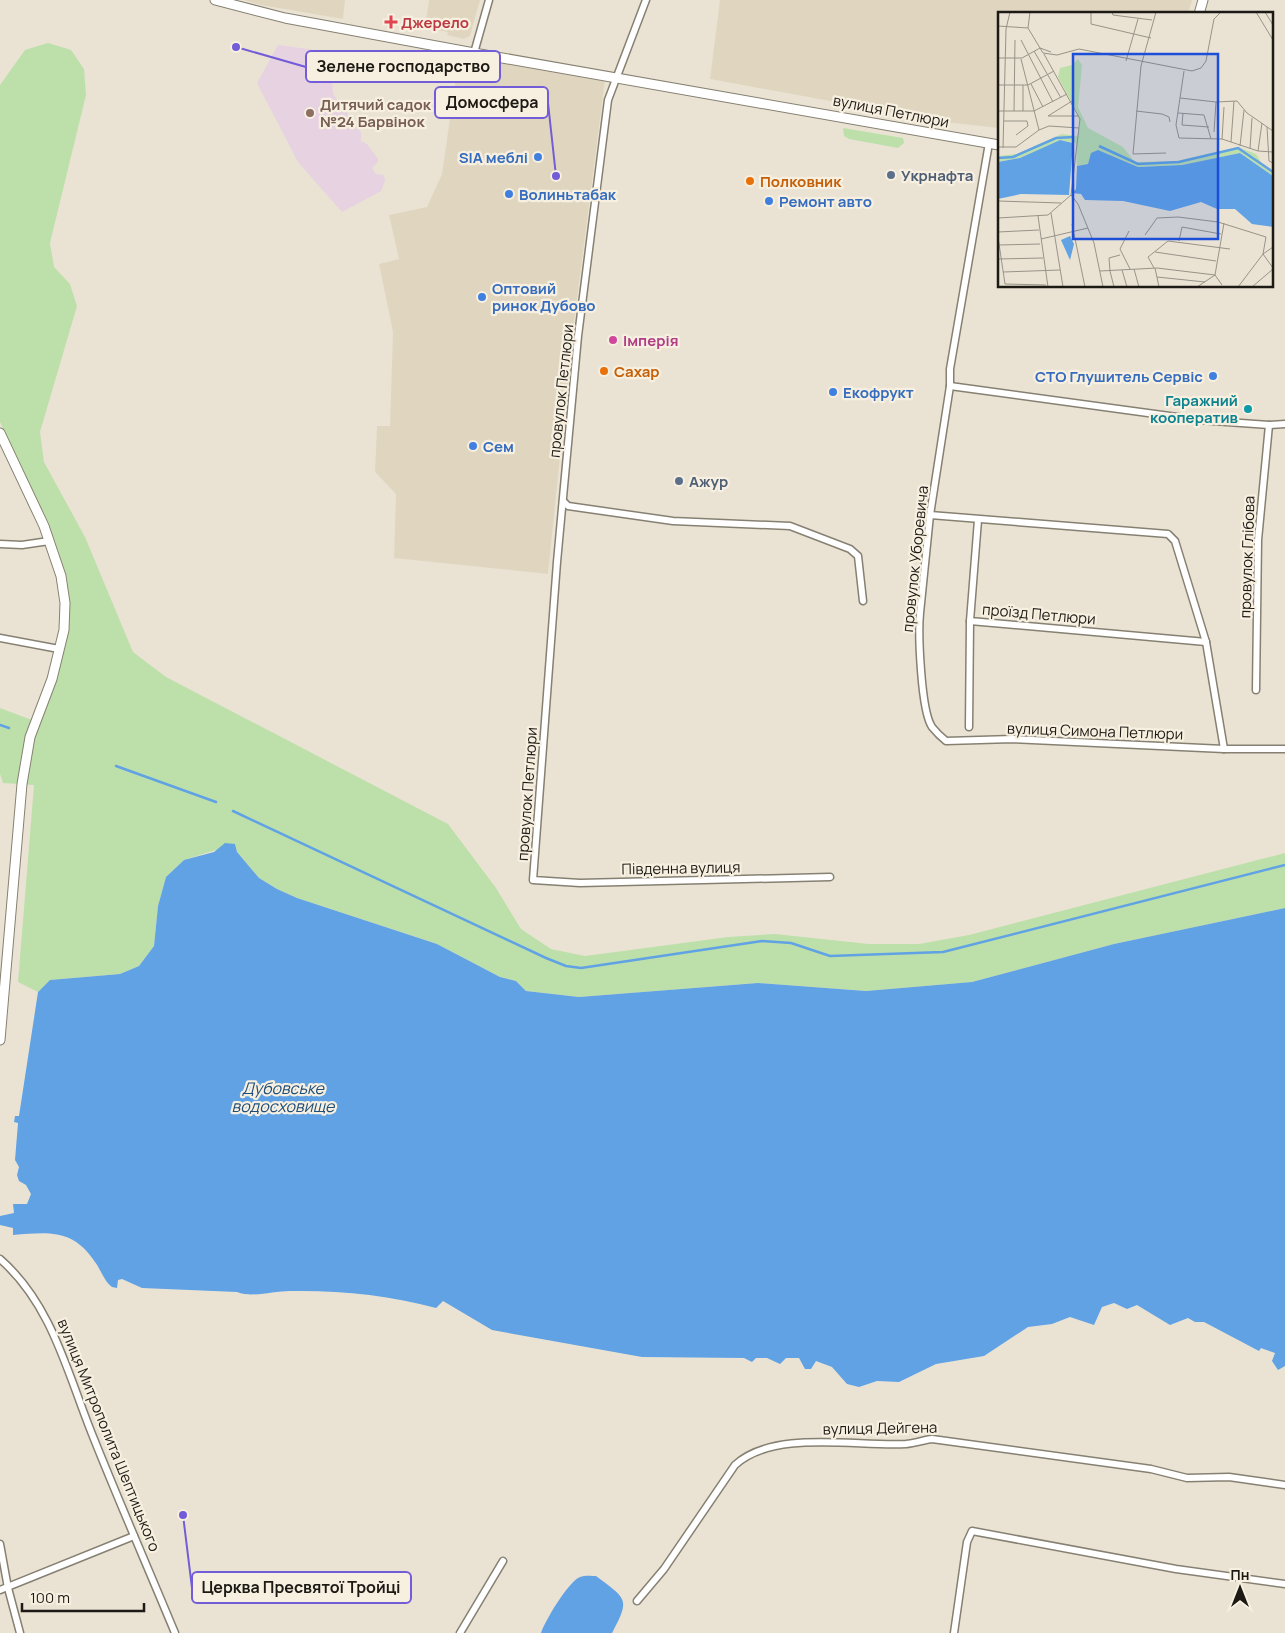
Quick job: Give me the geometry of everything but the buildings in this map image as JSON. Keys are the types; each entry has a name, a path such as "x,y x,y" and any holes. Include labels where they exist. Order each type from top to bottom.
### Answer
{"main road":[{"name":"вулиця Петлюри","path":"215,0 285,18 474,53 998,145"},
{"path":"0,434 44,526 61,576 65,603 64,630 52,680 30,737 22,784 0,1040"}],"street":[{"path":"474,53 489,0"},
{"name":"провулок Петлюри","path":"533,880 578,336 608,100 618,78 646,0"},
{"path":"989,143 950,369 950,386 1199,420 1269,425 1285,424"},
{"name":"провулок Уборевича","path":"950,386 930,515 919,628 922,682 931,726 946,741 964,741"},
{"name":"провулок Глібова","path":"1256,690 1258,533 1269,425"},
{"path":"563,501 568,506 673,521 790,526 850,550 858,556 863,601"},
{"path":"930,515 1168,534 1175,541 1206,642 1224,749"},
{"name":"проїзд Петлюри","path":"978,520 970,621 1206,642"},
{"path":"0,544 22,545 49,541"},
{"path":"969,727 970,621"},
{"path":"0,638 59,649"},
{"name":"вулиця Симона Петлюри","path":"964,741 1013,739 1224,749 1285,749"},
{"name":"Південна вулиця","path":"533,880 580,883 830,877"},
{"name":"вулиця Митрополита Шептицького","path":"0,1259 21,1278 38,1302 49,1323 174,1633"},
{"name":"вулиця Дейгена","path":"637,1601 664,1569 735,1465 750,1453 762,1449 812,1441 907,1444 932,1439 1125,1465 1188,1478 1229,1477 1285,1484"},
{"path":"954,1633 967,1542 972,1531 1176,1569 1251,1577 1285,1584"},
{"path":"0,1590 134,1536"},
{"path":"0,1544 8,1588 20,1633"},
{"path":"460,1633 502,1561"}],"shaded area":[{"path":"244,0 345,0 343,19 261,5"},
{"path":"429,0 480,0 470,36 463,39 447,35 448,32 425,28"},
{"path":"720,0 1192,0 1189,12 998,12 998,128 944,122 710,79"},
{"name":"Дитячий садок №24 Барвінок","path":"278,45 331,52 333,94 361,132 361,141 367,144 378,159 378,162 372,168 376,174 384,175 385,181 381,191 342,212 298,162 257,83"},
{"name":"Оптовий ринок Дубово","path":"459,56 605,80 573,330 548,574 394,558 396,494 375,472 377,426 390,426 393,332 379,264 399,259 389,215 427,207 442,174"}],"green space":[{"path":"48,43 71,50 84,69 86,95 50,243 54,267 70,284 77,306 40,432 44,462 85,537 133,652 166,677 448,824 496,888 521,929 551,949 585,956 728,937 775,934 869,944 919,944 969,935 1285,853 1285,908 1114,944 972,982 866,991 758,983 579,997 526,991 516,981 500,977 437,944 297,898 259,878 237,852 235,844 184,860 166,877 158,906 154,946 139,966 120,974 51,980 38,992 18,982 34,785 3,783 0,774 0,708 32,720 31,735 56,681 69,630 70,603 66,574 49,524 0,422 0,85 25,50"},
{"path":"843,128 903,138 904,143 898,148 849,139 844,136"}],"water":[{"name":"Дубовське водосховище","path":"225,843 235,844 237,852 259,878 297,898 437,944 500,977 516,981 526,991 579,997 758,983 866,991 972,982 1114,944 1285,908 1285,1366 1278,1370 1272,1361 1275,1353 1261,1348 1259,1351 1204,1322 1195,1322 1188,1318 1170,1325 1137,1305 1127,1309 1114,1303 1102,1307 1094,1325 1070,1317 1052,1324 1028,1327 984,1356 936,1364 899,1382 877,1381 859,1387 847,1384 832,1367 816,1361 811,1369 805,1369 799,1358 786,1358 780,1364 767,1358 756,1358 752,1362 744,1358 642,1357 492,1330 443,1301 436,1308 382,1297 326,1291 243,1294 237,1292 142,1288 122,1279 118,1280 117,1288 112,1287 87,1251 69,1238 60,1235 38,1233 13,1235 13,1228 0,1225 0,1216 14,1213 13,1204 27,1204 31,1194 26,1185 19,1181 17,1175 19,1167 15,1160 18,1123 14,1122 15,1116 19,1116 38,992 50,980 120,974 139,966 154,946 158,906 166,877 184,860 214,852"},
{"path":"596,1576 614,1590 622,1600 622,1613 612,1633 541,1633 552,1611 569,1586 580,1577"}],"waterway":[{"path":"0,725 9,728"},
{"path":"116,766 216,802"},
{"path":"233,811 546,958 566,966 581,968 762,941 791,943 830,956 943,952 1285,865"}],"place":[{"name":"Джерело","path":"391,22"},
{"name":"Зелене господарство","path":"236,47"},
{"name":"Дитячий садок №24 Барвінок","path":"310,113"},
{"name":"SIA меблі","path":"538,157"},
{"name":"Укрнафта","path":"891,175"},
{"name":"Домосфера","path":"556,176"},
{"name":"Полковник","path":"750,181"},
{"name":"Волиньтабак","path":"509,194"},
{"name":"Ремонт авто","path":"769,201"},
{"name":"Оптовий ринок Дубово","path":"482,297"},
{"name":"Імперія","path":"613,340"},
{"name":"Сахар","path":"604,371"},
{"name":"СТО Глушитель Сервіс","path":"1213,376"},
{"name":"Екофрукт","path":"833,392"},
{"name":"Гаражний кооператив","path":"1248,409"},
{"name":"Сем","path":"473,446"},
{"name":"Ажур","path":"679,481"},
{"name":"Церква Пресвятої Тройці","path":"183,1515"}]}
